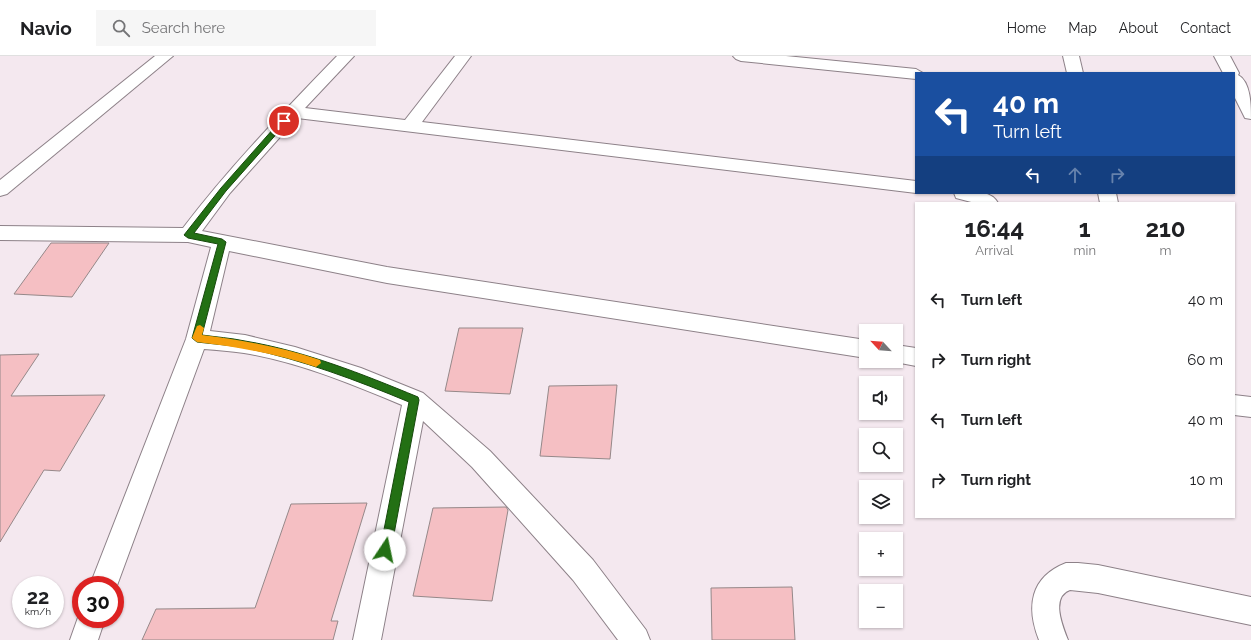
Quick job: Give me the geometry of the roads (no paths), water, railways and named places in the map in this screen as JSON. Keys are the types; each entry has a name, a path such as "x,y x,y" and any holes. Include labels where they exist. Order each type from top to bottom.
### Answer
{"street":[{"path":"0,190 165,56"},
{"path":"188,235 244,165 346,56"},
{"path":"409,127 463,56"},
{"path":"741,56 915,74"},
{"path":"1071,56 1075,72"},
{"path":"1222,56 1230,72"},
{"path":"1235,81 1251,114"},
{"path":"292,112 915,187"},
{"path":"967,194 982,198 987,202"},
{"path":"0,233 188,235 387,275 859,348"},
{"path":"107,576 197,338 222,242"},
{"path":"197,338 245,344 295,356 353,375 415,400 481,459 583,570 636,640"},
{"path":"903,355 915,357"},
{"path":"368,640 415,400"},
{"path":"1235,405 1251,407"},
{"path":"1054,640 1046,619 1046,603 1052,588 1064,577 1079,576 1098,579 1251,611"},
{"path":"84,640 89,628"}]}
